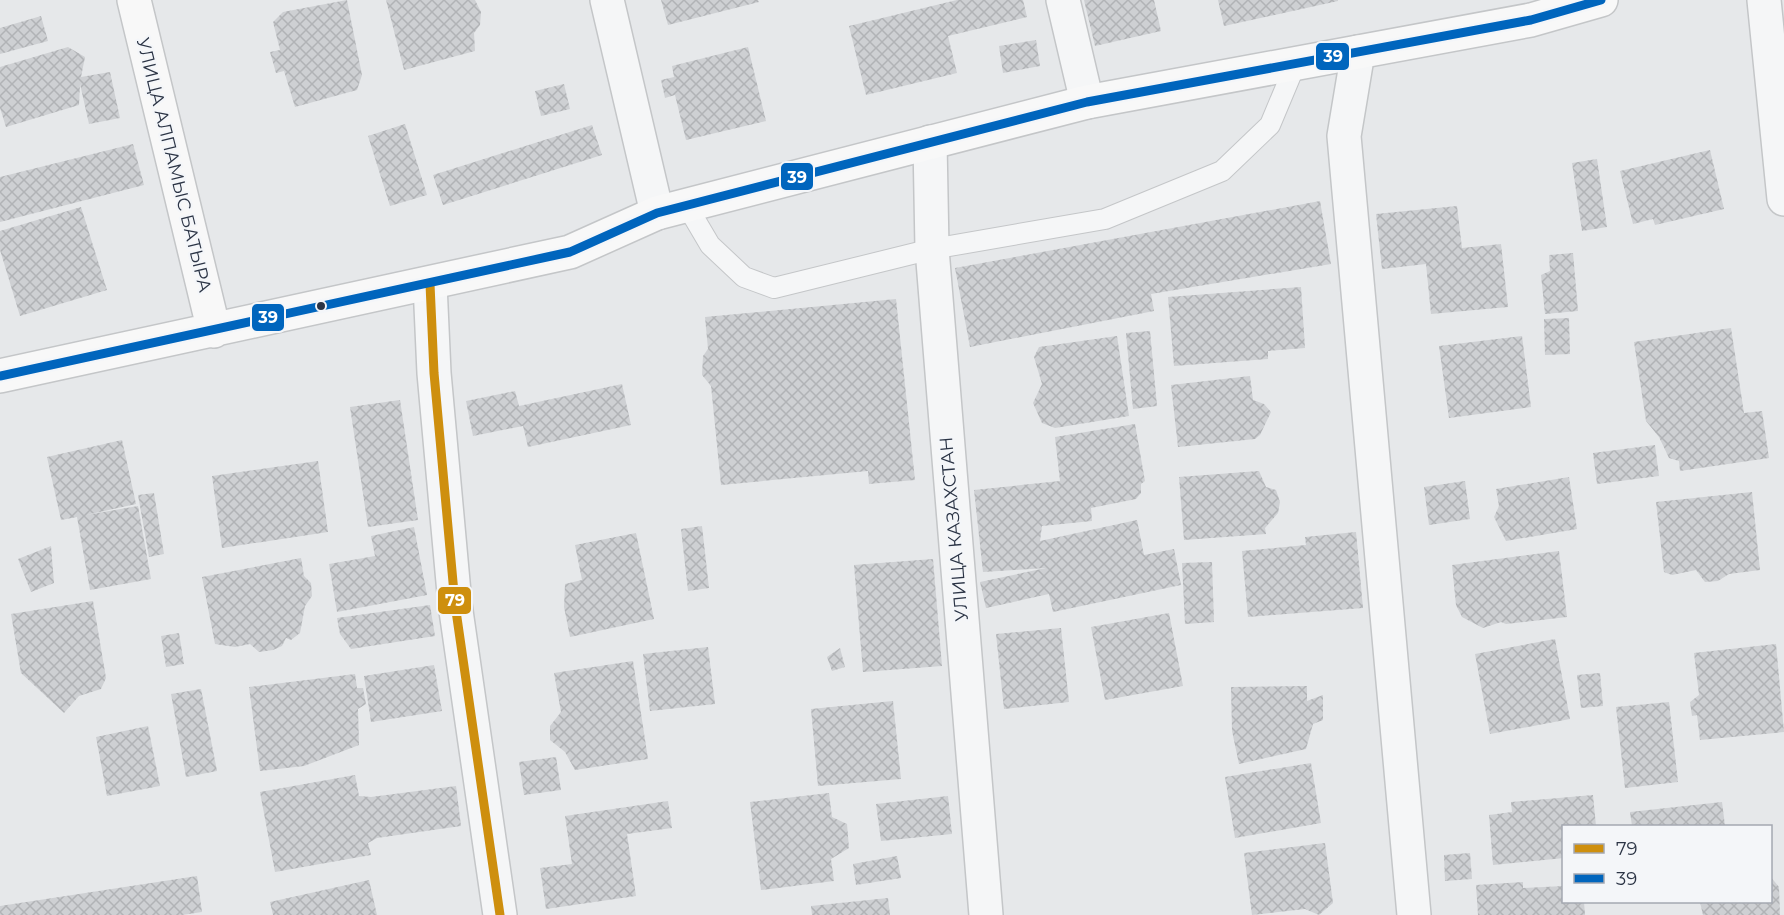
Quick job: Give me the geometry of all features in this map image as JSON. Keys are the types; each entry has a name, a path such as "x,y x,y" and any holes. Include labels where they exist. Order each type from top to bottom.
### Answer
{"street":[{"name":"УЛИЦА АЛПАМЫС БАТЫРА","path":"134,0 214,331"},
{"path":"607,0 672,209"},
{"path":"1063,0 1087,102"},
{"path":"0,376 570,252 672,209 1087,102 1359,52 1529,10 1601,0"},
{"path":"1764,0 1784,199"},
{"path":"1359,52 1344,136 1414,915"},
{"name":"УЛИЦА КАЗАХСТАН","path":"930,142 932,249 986,915"},
{"path":"430,284 434,373 455,604 500,915"}],"lane":[{"path":"672,209 744,277 774,288 932,249 1105,219 1222,171 1270,125 1296,63"}],"building":[{"path":"347,0 362,75 357,90 295,107 284,71 276,73 270,52 280,50 273,22 283,12"},
{"path":"386,0 475,0 481,12 480,25 474,33 475,51 404,70"},
{"path":"661,0 758,0 759,2 668,25"},
{"path":"957,0 1023,0 1027,17 948,36 957,73 866,95 849,26"},
{"path":"1084,0 1154,0 1161,31 1095,46"},
{"path":"1218,0 1338,0 1338,1 1224,26"},
{"path":"41,16 48,41 0,54 0,28"},
{"path":"1036,40 1040,66 1003,73 999,46"},
{"path":"68,47 85,57 81,77 110,72 120,118 89,124 80,84 79,105 6,127 0,108 0,67"},
{"path":"748,47 766,121 686,140 675,95 665,98 661,80 674,77 672,66"},
{"path":"564,84 570,109 541,116 535,91"},
{"path":"405,124 427,195 390,206 368,136"},
{"path":"592,125 602,155 443,205 433,175"},
{"path":"133,144 144,185 0,222 0,177"},
{"path":"1710,150 1724,209 1655,225 1653,219 1633,224 1620,171"},
{"path":"1597,159 1607,227 1582,231 1572,163"},
{"path":"1320,201 1331,264 1151,294 1154,311 970,347 955,268"},
{"path":"1457,206 1462,248 1501,244 1508,307 1431,314 1426,264 1382,269 1376,214"},
{"path":"81,207 107,290 20,316 0,250 0,231"},
{"path":"1573,253 1578,311 1545,314 1541,275 1550,271 1549,255"},
{"path":"1301,287 1305,348 1268,351 1268,359 1174,366 1168,297"},
{"path":"896,299 915,480 869,484 868,471 721,485 711,386 702,375 703,356 708,349 705,317"},
{"path":"1569,318 1570,354 1545,355 1544,319"},
{"path":"1731,328 1744,413 1762,411 1769,458 1680,471 1679,461 1669,458 1659,437 1646,421 1634,342"},
{"path":"1150,331 1157,406 1133,409 1126,333"},
{"path":"1117,336 1129,416 1055,428 1042,423 1033,403 1042,384 1034,357 1039,347"},
{"path":"1522,336 1531,407 1449,418 1439,346"},
{"path":"1250,376 1253,400 1264,404 1271,412 1260,435 1255,439 1178,447 1171,385"},
{"path":"622,384 631,425 528,447 523,426 473,436 466,401 515,391 519,406"},
{"path":"400,400 418,520 368,527 350,407"},
{"path":"1135,424 1145,481 1141,484 1141,493 1136,499 1091,508 1092,521 1042,526 1040,541 1137,520 1144,555 1174,549 1181,585 1053,612 1049,594 986,608 980,582 1046,568 983,572 974,490 1060,481 1055,437"},
{"path":"122,440 136,504 86,515 138,506 151,579 90,590 77,517 61,520 47,457"},
{"path":"1655,445 1659,476 1597,484 1593,453"},
{"path":"318,461 328,532 222,548 212,476"},
{"path":"1259,471 1266,487 1276,490 1280,502 1278,513 1265,528 1266,534 1184,540 1179,477"},
{"path":"1569,477 1577,529 1506,541 1494,517 1499,506 1496,489"},
{"path":"1465,481 1470,519 1429,525 1424,487"},
{"path":"1752,492 1760,570 1729,574 1718,581 1705,582 1696,570 1672,575 1664,572 1656,502"},
{"path":"154,493 164,554 149,557 138,495"},
{"path":"702,526 709,588 688,591 681,529"},
{"path":"414,527 427,595 337,612 329,564 375,556 371,536"},
{"path":"1356,532 1363,608 1248,617 1242,551 1306,545 1305,537"},
{"path":"636,533 654,619 570,637 564,607 565,584 582,580 575,545"},
{"path":"51,546 54,583 31,592 18,559"},
{"path":"1559,551 1567,617 1506,624 1501,622 1483,628 1462,617 1456,605 1452,565"},
{"path":"301,558 304,576 311,583 312,596 305,606 300,633 291,640 286,638 282,646 259,652 250,644 235,647 215,644 202,577"},
{"path":"933,559 942,666 863,672 854,565"},
{"path":"1212,562 1214,622 1185,624 1182,563"},
{"path":"93,601 106,678 101,689 79,696 64,713 21,673 11,614"},
{"path":"430,605 435,636 351,649 340,634 337,618"},
{"path":"1169,613 1183,686 1105,700 1091,627"},
{"path":"1061,628 1069,702 1004,709 996,634"},
{"path":"179,633 184,664 166,667 161,636"},
{"path":"1555,639 1570,719 1490,734 1475,654"},
{"path":"1776,644 1784,732 1700,740 1697,715 1692,716 1690,702 1699,695 1694,653"},
{"path":"708,647 715,704 650,711 643,654"},
{"path":"840,648 845,667 832,671 827,657"},
{"path":"633,661 648,759 575,770 565,752 550,740 550,726 561,712 554,673"},
{"path":"434,665 442,711 371,722 364,676"},
{"path":"1600,673 1603,706 1581,708 1577,675"},
{"path":"355,674 357,688 363,688 366,704 358,709 359,745 304,766 260,771 249,687"},
{"path":"1307,686 1307,701 1323,695 1323,720 1313,724 1306,749 1239,764 1232,731 1231,687"},
{"path":"201,689 217,771 186,777 171,694"},
{"path":"893,701 901,779 818,786 811,709"},
{"path":"1669,702 1678,782 1625,788 1616,707"},
{"path":"148,726 160,786 107,796 96,737"},
{"path":"556,757 561,790 524,795 519,762"},
{"path":"1311,763 1321,823 1235,838 1225,777"},
{"path":"355,775 359,796 371,797 456,786 461,826 377,838 368,843 371,855 275,872 260,792"},
{"path":"829,793 832,817 847,824 849,848 831,859 834,881 761,890 750,802"},
{"path":"1593,795 1596,825 1562,825 1562,858 1493,865 1489,815 1512,812 1511,802"},
{"path":"948,796 952,834 881,841 876,804"},
{"path":"668,801 672,828 627,834 636,896 546,909 540,868 572,864 565,816"},
{"path":"1722,802 1725,825 1632,825 1630,812"},
{"path":"1325,843 1333,903 1319,915 1305,909 1252,915 1244,853"},
{"path":"1470,853 1472,879 1445,881 1444,855"},
{"path":"897,856 901,878 856,885 853,864"},
{"path":"197,876 202,912 182,915 0,915 0,906"},
{"path":"1772,878 1779,887 1780,915 1703,915 1700,903 1772,903"},
{"path":"369,880 377,915 273,915 270,902"},
{"path":"1523,882 1523,888 1562,886 1562,903 1584,903 1585,915 1478,915 1476,885"},
{"path":"888,898 890,915 812,915 811,906"}],"transit line":[{"name":"39","path":"0,376 570,252 657,213 1087,102 1531,20 1601,0"},
{"name":"79","path":"430,284 434,373 455,604 500,915"}]}
